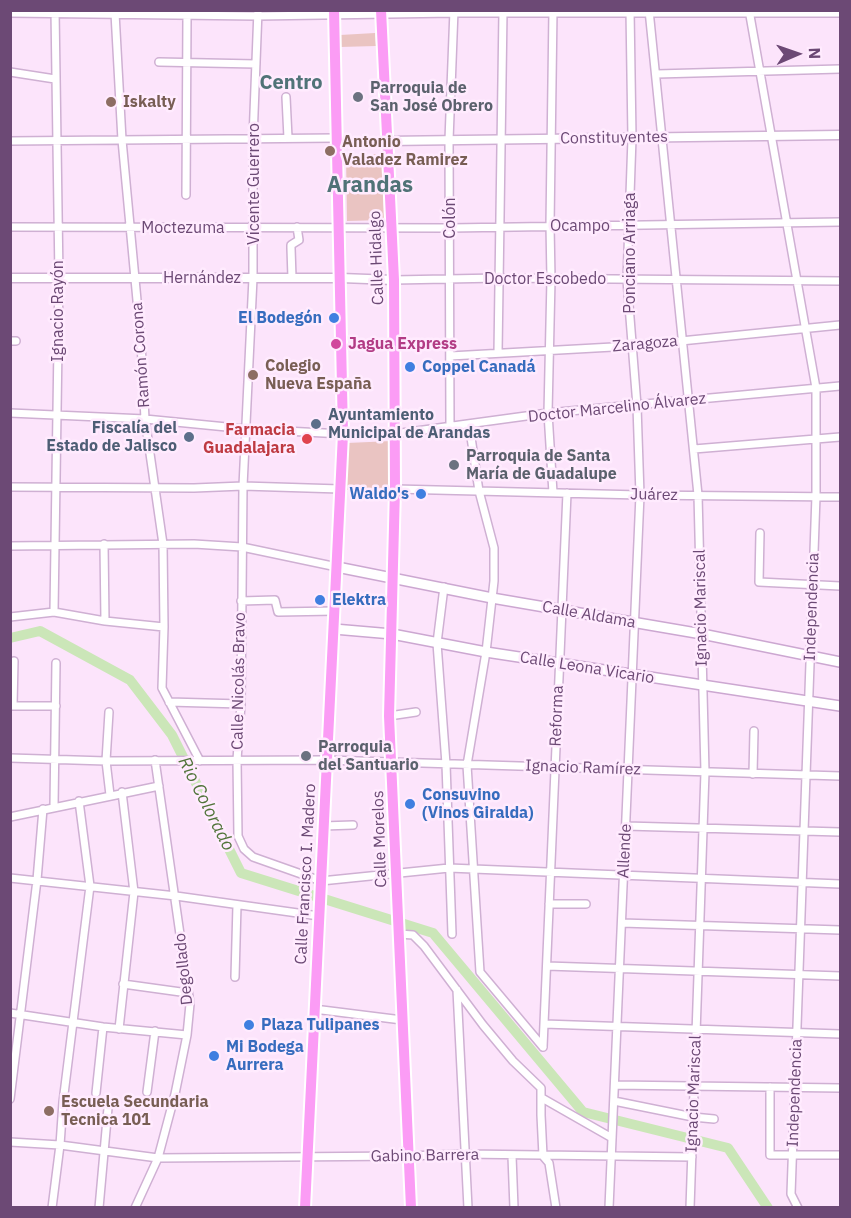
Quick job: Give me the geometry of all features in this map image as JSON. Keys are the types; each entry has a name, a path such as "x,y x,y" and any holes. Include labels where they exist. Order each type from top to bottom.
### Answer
{"main road":[{"name":"Calle Francisco I. Madero","path":"305,1208 343,434 334,12"},
{"name":"Calle Hidalgo","path":"381,12 394,280 394,434"},
{"name":"Calle Morelos","path":"394,434 395,489 389,716 411,1208"},
{"name":"Calle Aldama","path":"337,567 492,598 702,634 840,662"},
{"name":"Calle Leona Vicario","path":"334,629 392,634 486,652 840,706"}],"street":[{"name":"Ignacio Rayón","path":"54,612 58,278 55,12"},
{"path":"10,13 187,16 334,12 840,14"},
{"name":"Colón","path":"450,427 449,140 454,12"},
{"path":"498,353 503,12"},
{"path":"553,12 548,413 553,493"},
{"name":"Ponciano Arriaga","path":"630,12 632,138 627,280 637,406 640,495"},
{"name":"Ignacio Mariscal","path":"649,12 698,495 705,772 690,1208"},
{"name":"Independencia","path":"749,12 816,388 816,496 791,1194 798,1208"},
{"name":"Ramón Corona","path":"115,13 145,419 163,544 162,688 197,761"},
{"name":"Vicente Guerrero","path":"247,429 253,279 253,139 258,14"},
{"path":"186,195 187,16"},
{"path":"159,62 256,64"},
{"path":"657,74 840,69"},
{"path":"10,72 55,79"},
{"path":"286,98 288,138"},
{"name":"Constituyentes","path":"387,141 840,135"},
{"path":"10,141 336,138"},
{"name":"Ocampo","path":"392,228 840,222"},
{"name":"Moctezuma","path":"10,226 392,228"},
{"path":"292,278 291,245 299,240 297,227"},
{"name":"Hernández","path":"10,278 394,280"},
{"name":"Doctor Escobedo","path":"394,280 499,278 840,281"},
{"name":"Zaragoza","path":"450,356 631,346 840,325"},
{"name":"Doctor Marcelino Álvarez","path":"10,413 145,419 247,429 394,434 548,413 840,386"},
{"path":"469,424 479,491 494,548 492,598 486,652 467,765 473,869"},
{"name":"Calle Nicolás Bravo","path":"247,429 243,486 241,704 237,760 238,836 244,849 253,857 321,881"},
{"path":"694,449 840,437"},
{"path":"10,487 243,486 340,489"},
{"name":"Juárez","path":"395,489 840,497"},
{"name":"Reforma","path":"473,869 480,972 543,1047 567,493"},
{"name":"Allende","path":"609,1208 640,495"},
{"path":"760,533 759,582 840,585"},
{"path":"10,546 194,543 242,546 337,567"},
{"path":"104,544 105,621"},
{"path":"444,587 437,643 446,764 452,934"},
{"path":"241,601 275,600 278,612 335,611"},
{"path":"10,617 54,612 105,621 164,627"},
{"path":"14,661 12,706 56,706"},
{"path":"54,806 56,663"},
{"path":"169,702 241,704"},
{"path":"109,712 106,761 110,795"},
{"path":"389,716 416,712"},
{"path":"753,774 754,731"},
{"name":"Ignacio Ramírez","path":"10,758 106,761 326,760 840,776"},
{"name":"Degollado","path":"135,1208 158,1158 175,1094 187,1035 190,1004 155,760"},
{"path":"10,817 54,806 159,786"},
{"path":"119,1029 134,892 122,792"},
{"path":"52,1208 90,886 79,801"},
{"path":"10,1100 37,880 42,809"},
{"path":"469,812 520,814"},
{"path":"323,826 353,825"},
{"path":"626,826 840,832"},
{"path":"321,881 449,868 840,885"},
{"path":"10,878 176,896 319,915"},
{"path":"549,904 586,904"},
{"path":"235,977 237,905"},
{"path":"622,923 840,930"},
{"path":"399,930 412,935 424,946 513,1061 541,1088 543,1156 549,1163 556,1208"},
{"path":"547,966 840,976"},
{"path":"123,984 188,993"},
{"path":"457,990 468,1208"},
{"path":"314,1009 402,1020"},
{"path":"10,1013 119,1029 187,1035"},
{"path":"544,1024 840,1034"},
{"path":"96,1093 103,1027"},
{"path":"147,1092 155,1031"},
{"path":"615,1085 840,1088"},
{"path":"770,1087 770,1155 840,1155"},
{"path":"542,1098 612,1136"},
{"path":"614,1103 693,1119 714,1119"},
{"path":"99,1208 108,1108"},
{"name":"Gabino Barrera","path":"10,1142 60,1145 158,1158 692,1154"},
{"path":"512,1156 514,1208"}],"shaded area":[{"path":"375,33 376,46 340,47 340,35"},
{"path":"382,154 384,220 347,221 346,155"},
{"path":"392,441 392,489 345,490 347,443"}],"waterway":[{"name":"Rio Colorado","path":"10,638 40,631 130,680 172,735 241,873 433,933 583,1112 728,1148 768,1208"}],"place":[{"name":"Parroquia de San José Obrero","path":"358,97"},
{"name":"Iskalty","path":"111,102"},
{"name":"Antonio Valadez Ramirez","path":"330,151"},
{"name":"El Bodegón","path":"334,318"},
{"name":"Jagua Express","path":"336,344"},
{"name":"Coppel Canadá","path":"410,367"},
{"name":"Colegio Nueva España","path":"253,375"},
{"name":"Ayuntamiento Municipal de Arandas","path":"316,424"},
{"name":"Fiscalía del Estado de Jalisco","path":"189,437"},
{"name":"Farmacia Guadalajara","path":"307,439"},
{"name":"Parroquia de Santa María de Guadalupe","path":"454,465"},
{"name":"Waldo's","path":"421,494"},
{"name":"Elektra","path":"320,600"},
{"name":"Parroquia del Santuario","path":"306,756"},
{"name":"Consuvino (Vinos Giralda)","path":"410,804"},
{"name":"Plaza Tulipanes","path":"249,1025"},
{"name":"Mi Bodega Aurrera","path":"214,1056"},
{"name":"Escuela Secundaria Tecnica 101","path":"49,1111"}],"district":[{"name":"Centro","path":"291,83"},
{"name":"Arandas","path":"370,186"}]}
